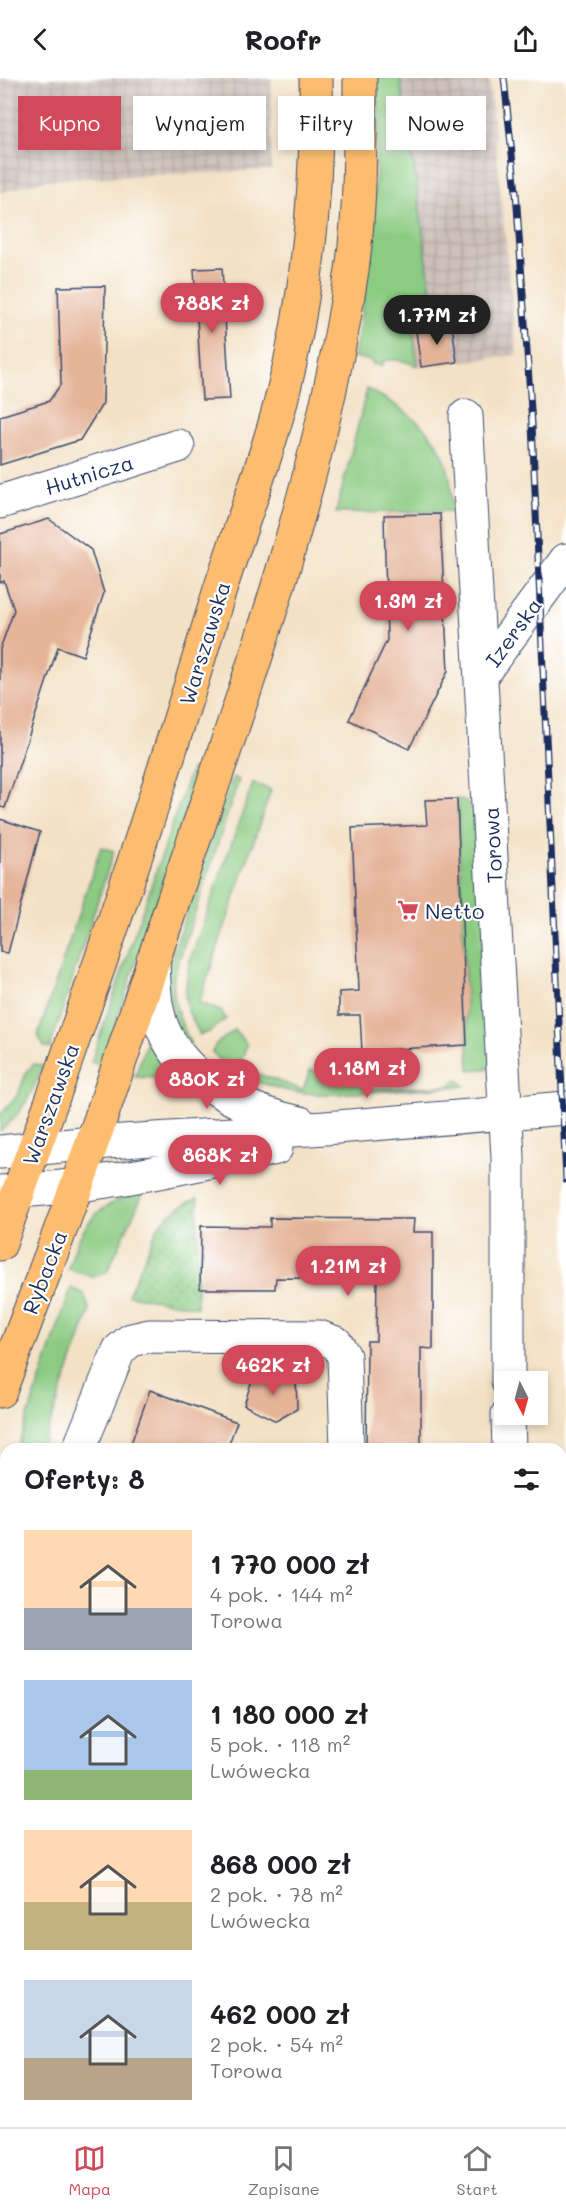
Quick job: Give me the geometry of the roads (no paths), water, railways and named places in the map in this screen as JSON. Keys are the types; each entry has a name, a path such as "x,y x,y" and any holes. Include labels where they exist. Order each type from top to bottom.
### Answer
{"main road":[{"name":"Warszawska","path":"9,1192 35,1148 159,789 280,405 292,356 307,266 314,188 316,78"},
{"path":"76,1186 246,688 312,465 336,364 352,268 360,185 360,78"},
{"name":"Rybacka","path":"0,1391 76,1186"},
{"path":"0,1244 9,1192"}],"street":[{"name":"Torowa","path":"466,416 506,1112 508,1371"},
{"name":"Hutnicza","path":"0,502 178,446"},
{"name":"Izerska","path":"482,674 566,560"},
{"path":"153,959 154,990 162,1027 175,1051 188,1066 225,1094 246,1105 292,1122 325,1128"},
{"path":"0,1152 92,1143 325,1128 566,1108"},
{"path":"9,1192 76,1186 161,1172 309,1140 413,1121"},
{"path":"80,1443 118,1350 137,1337 161,1336 320,1337 336,1343 344,1356 347,1443"},
{"path":"508,1425 508,1443"}],"railway":[{"path":"504,78 516,192 532,424 566,1180"}],"place":[{"name":"Netto","path":"408,910"}]}
